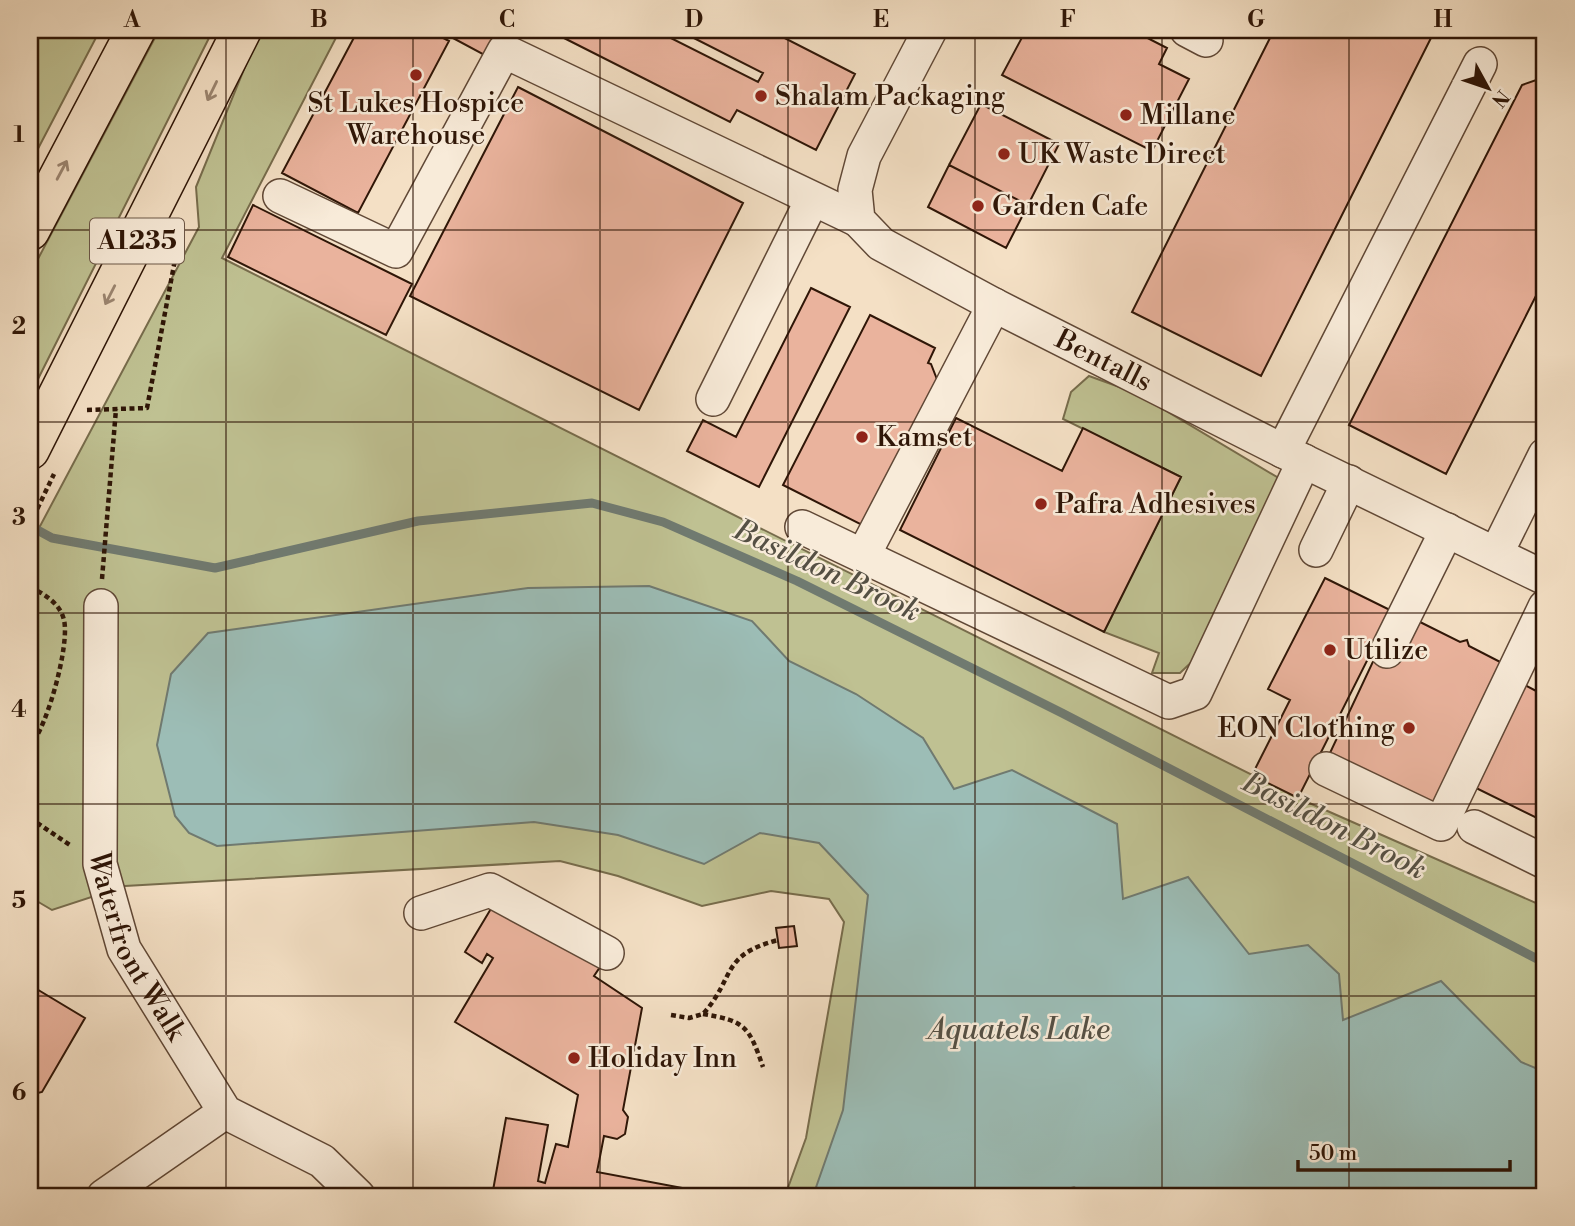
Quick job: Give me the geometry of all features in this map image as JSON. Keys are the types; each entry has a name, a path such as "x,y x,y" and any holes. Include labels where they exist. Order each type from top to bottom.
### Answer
{"main road":[{"path":"30,231 136,30"},
{"name":"A1235","path":"43,461 242,30"}],"street":[{"path":"280,196 396,251 504,51 858,220 855,190 864,156 924,32"},
{"path":"802,527 1169,702 1195,693 1293,456 1480,64"},
{"path":"713,399 812,200"},
{"name":"Bentalls","path":"858,220 881,244 994,305 1293,456 1497,552 1545,578"},
{"path":"863,556 994,305"},
{"path":"1497,552 1545,455"},
{"path":"1316,551 1349,482"},
{"path":"1387,651 1447,530"},
{"name":"Waterfront Walk","path":"101,606 100,864 124,949 225,1112"},
{"path":"1326,769 1441,824 1545,607"},
{"path":"1474,827 1545,862"},
{"path":"421,913 491,890 607,953"},
{"path":"104,1196 225,1112 322,1161 358,1196"}],"path":[{"path":"81,422 87,410 147,408 183,221"},
{"path":"103,559 116,409"},
{"path":"30,523 38,507 43,461"},
{"path":"30,587 55,602 65,621 45,726 30,746"},
{"path":"30,818 100,864"},
{"path":"703,1014 739,956 754,946 778,940"},
{"path":"671,1015 689,1018 703,1014 743,1025 754,1039 763,1067"}],"green space":[{"path":"30,30 100,30 30,164"},
{"path":"159,30 213,30 30,395 30,274"},
{"path":"260,30 340,30 222,258 1298,798 1545,907 1545,1196 785,1196 806,1138 844,922 829,899 771,891 702,906 618,876 560,861 125,886 52,910 30,897 30,545 199,227 196,187"},
{"path":"1089,376 1136,393 1282,480 1199,655 1180,673 1152,673 1159,653 1104,632 1181,477 1063,419 1071,392"}],"water":[{"name":"Aquatels Lake","path":"649,586 752,621 789,661 856,694 923,738 954,789 1012,770 1117,824 1123,899 1188,877 1249,954 1308,945 1339,974 1343,1020 1441,981 1521,1062 1545,1072 1545,1196 1089,1196 1074,1187 1061,1191 1057,1196 813,1196 843,1110 868,895 819,843 760,833 704,864 618,835 534,822 217,846 189,833 175,816 157,745 171,674 208,633 528,588"}],"building":[{"path":"358,30 428,30 449,41 358,213 282,173"},
{"path":"438,30 505,30 490,58"},
{"name":"Shalam Packaging","path":"564,30 655,30 758,82 763,73 678,30 769,30 855,74 816,150 737,110 730,122 560,36"},
{"name":"Millane","path":"1026,30 1132,30 1167,48 1159,64 1189,79 1152,151 1002,75"},
{"path":"1274,30 1435,30 1261,376 1132,312"},
{"path":"1545,77 1545,278 1446,474 1349,425 1522,85"},
{"path":"518,87 743,203 639,410 410,296"},
{"name":"UK Waste Direct","path":"981,104 1059,144 1028,205 949,165"},
{"name":"Garden Cafe","path":"949,165 1028,205 1006,248 928,207"},
{"path":"253,205 412,284 386,335 228,257"},
{"path":"811,288 850,307 759,487 687,451 703,420 736,437"},
{"name":"Kamset","path":"870,315 935,348 928,363 931,364 938,382 870,529 783,485"},
{"name":"Pafra Adhesives","path":"956,418 1062,471 1083,428 1181,477 1104,632 900,530"},
{"name":"Utilize","path":"1325,578 1392,611 1298,798 1252,775 1290,700 1268,689"},
{"name":"EON Clothing","path":"1416,620 1460,642 1467,640 1469,646 1508,666 1436,809 1329,755 1377,653"},
{"path":"1545,682 1545,822 1474,787 1525,685 1540,693"},
{"name":"Holiday Inn","path":"492,907 602,964 594,976 642,1008 623,1110 628,1117 625,1134 617,1139 604,1136 597,1172 725,1196 492,1196 506,1118 548,1125 538,1181 545,1183 556,1144 568,1147 578,1095 455,1022 493,958 487,954 482,963 465,952"},
{"path":"794,926 797,946 779,948 776,928"},
{"path":"30,985 85,1018 42,1092 30,1095"}],"waterway":[{"name":"Basildon Brook","path":"30,526 52,538 215,568 418,521 592,503 663,522 797,581 1062,713 1545,963"}],"place":[{"name":"St Lukes Hospice Warehouse","path":"416,75"},
{"name":"Shalam Packaging","path":"761,96"},
{"name":"Millane","path":"1126,115"},
{"name":"UK Waste Direct","path":"1004,154"},
{"name":"Garden Cafe","path":"978,206"},
{"name":"Kamset","path":"862,437"},
{"name":"Pafra Adhesives","path":"1041,504"},
{"name":"Utilize","path":"1330,650"},
{"name":"EON Clothing","path":"1409,728"},
{"name":"Holiday Inn","path":"574,1058"}]}
